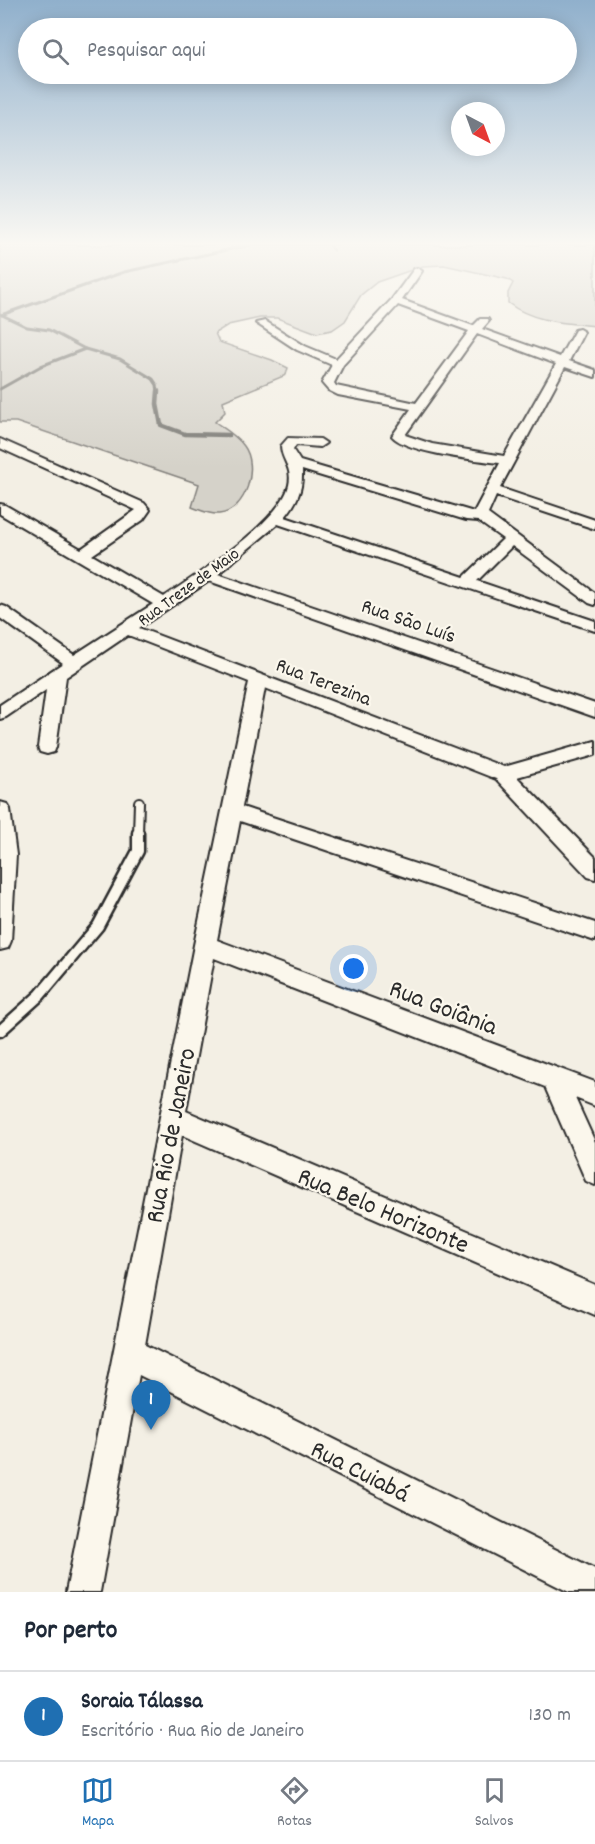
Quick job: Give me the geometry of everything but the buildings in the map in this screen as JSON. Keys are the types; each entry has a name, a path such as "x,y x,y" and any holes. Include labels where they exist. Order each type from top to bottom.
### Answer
{"street":[{"path":"379,319 338,364 328,383 332,388 342,392 419,407"},
{"path":"446,319 595,374"},
{"path":"484,321 475,330 398,436 424,446 508,460"},
{"path":"261,322 301,348 338,364"},
{"path":"481,516 492,490 579,332"},
{"name":"Rua Treze de Maio","path":"0,714 207,576 276,519 290,502 293,493 295,464 287,450 288,443 293,441 321,443"},
{"path":"0,443 139,506 143,510 138,518 82,555"},
{"path":"295,464 471,517 481,516 595,600"},
{"path":"492,490 595,525"},
{"path":"0,508 165,604"},
{"path":"276,519 595,626"},
{"path":"466,583 512,538"},
{"name":"Rua São Luís","path":"207,576 383,635 595,711"},
{"path":"0,610 75,664"},
{"name":"Rua Terezina","path":"128,629 503,774"},
{"path":"47,747 57,677"},
{"name":"Rua Rio de Janeiro","path":"83,1592 205,945 258,679"},
{"path":"595,748 503,774 595,871"},
{"path":"0,809 6,855 0,941"},
{"path":"232,811 595,932"},
{"name":"Rua Goiânia","path":"205,945 595,1094"},
{"path":"554,1079 595,1172"},
{"name":"Rua Belo Horizonte","path":"172,1118 595,1300"},
{"name":"Rua Cuiabá","path":"128,1353 595,1587"}],"lane":[{"path":"0,1031 40,995 98,926 138,851 138,802"}],"shaded area":[{"path":"0,319 254,319 228,325 215,333 219,342 272,360 288,368 286,375 223,401 225,412 215,422 244,446 250,465 250,476 248,486 237,505 219,514 192,507 199,484 16,422 0,422"},
{"path":"280,319 346,319 332,330 317,333"},
{"path":"546,319 595,319 595,326 572,324"}],"waterway":[{"path":"11,319 27,327 49,330 85,349"},
{"path":"0,389 41,366 85,349"},
{"path":"85,349 120,359 153,379 158,392"},
{"path":"158,392 157,404 161,425 185,434 229,435"}],"place":[{"name":"Soraia Tálassa","path":"151,1430"}]}
